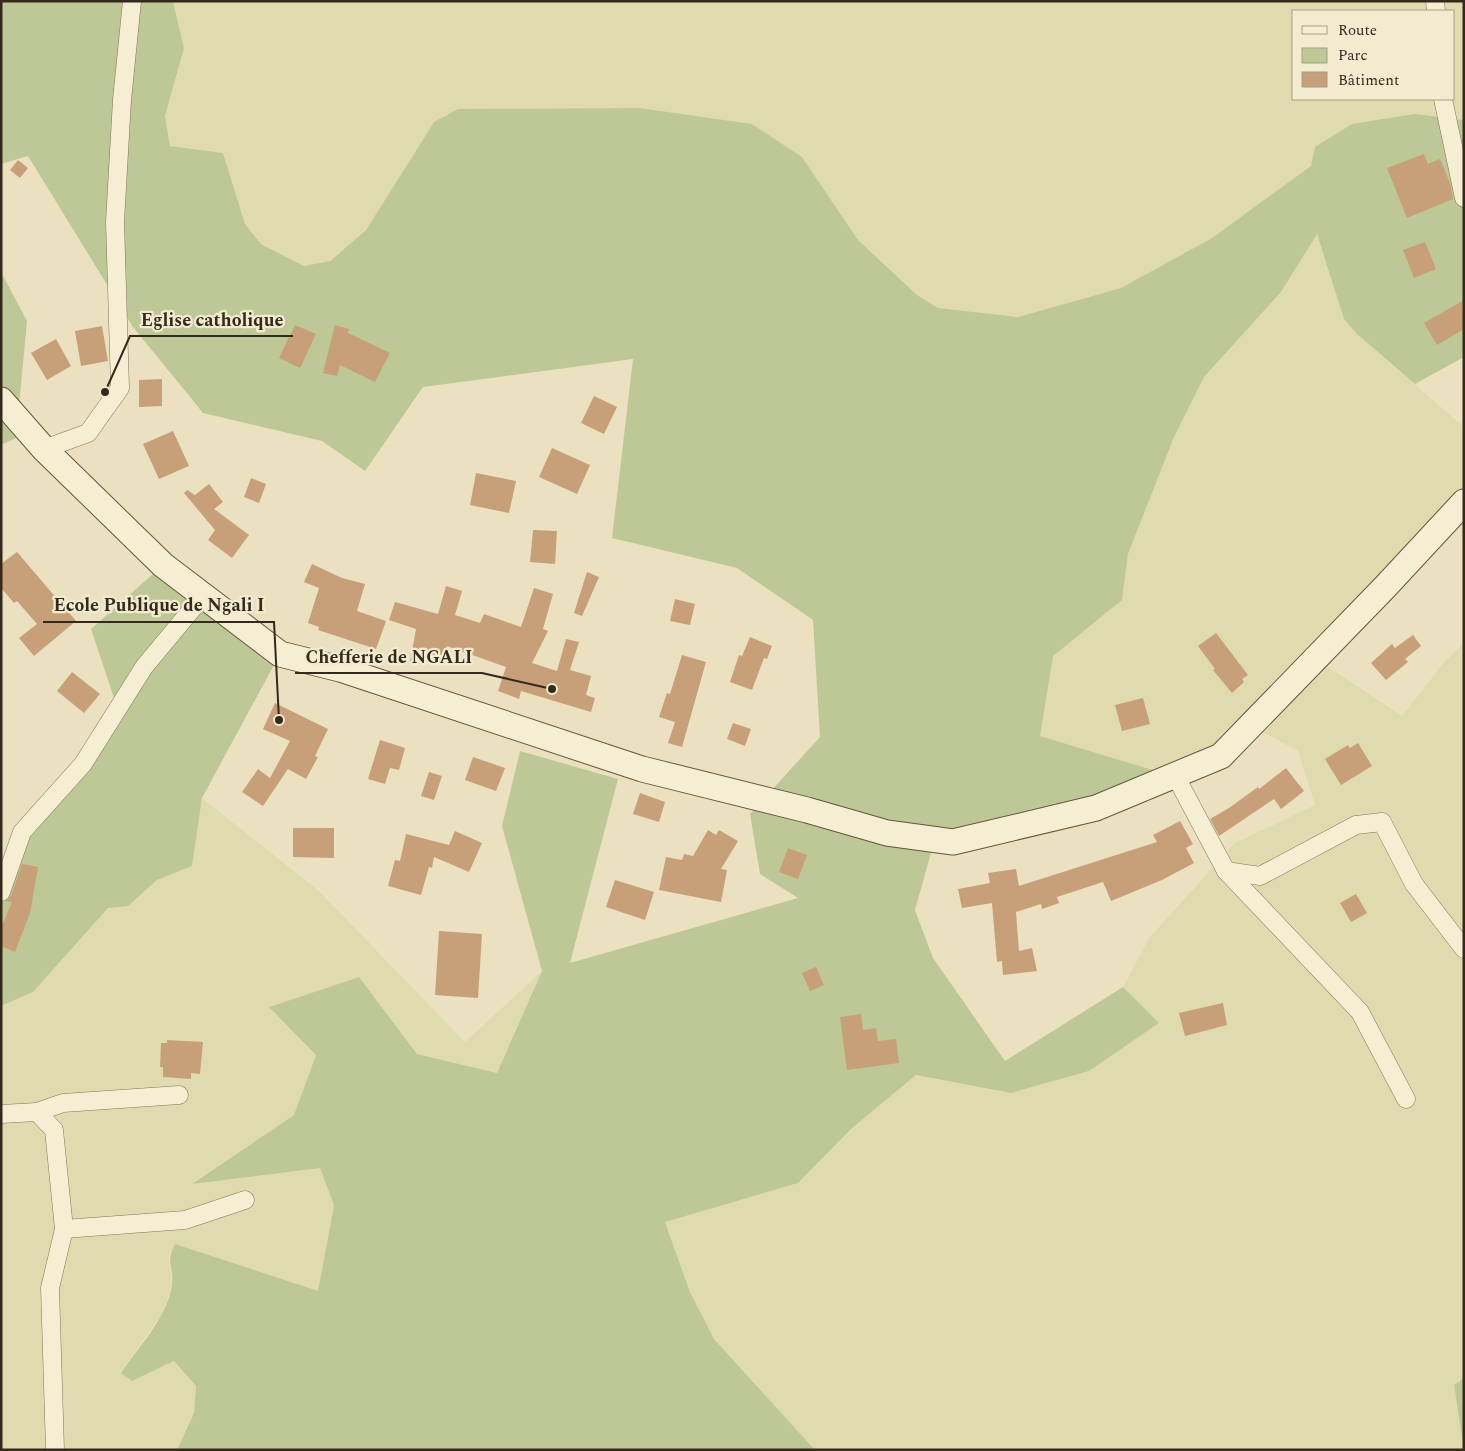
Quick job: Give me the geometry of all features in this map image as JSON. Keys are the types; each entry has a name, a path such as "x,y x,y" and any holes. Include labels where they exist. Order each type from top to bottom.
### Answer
{"street":[{"path":"44,449 88,433 120,388 115,222 122,100 132,1"},
{"path":"1443,100 1464,198"},
{"path":"4,409 163,565 280,654 340,669 642,769 807,810 887,834 953,842 1096,808 1176,777 1221,756 1386,586 1464,502"},
{"path":"1,892 22,832 83,764 144,667 203,596"},
{"path":"1176,777 1226,871 1360,1012 1406,1099"},
{"path":"1226,871 1260,876 1356,825 1382,822 1414,884 1464,948"},
{"path":"1,1114 38,1112 64,1103 179,1095"},
{"path":"38,1112 54,1130 64,1229 50,1288 56,1450"},
{"path":"64,1229 185,1220 245,1200"}],"shaded area":[{"path":"173,1 1464,1 1464,120 1415,114 1312,166 1212,238 1121,288 1018,317 938,308 917,295 858,240 802,157 752,124 640,108 458,109 434,122 366,230 329,261 305,266 261,244 245,224 223,153 170,146 165,116 184,48"},
{"path":"1317,233 1344,319 1357,334 1464,427 1464,502 1316,659 1402,716 1445,661 1464,643 1464,1378 1454,1385 1464,1450 815,1450 714,1339 690,1292 665,1221 798,1183 851,1129 916,1075 1011,1093 1089,1071 1159,1023 1123,987 1149,938 1235,843 1315,805 1298,751 1251,726 1176,777 1039,736 1053,655 1122,600 1128,554 1174,437 1204,377 1281,292"},
{"path":"202,798 319,891 465,1042 542,971 497,1073 417,1054 359,977 269,1007 316,1055 294,1115 193,1183 320,1168 334,1204 318,1292 175,1244 168,1256 172,1284 164,1311 121,1372 132,1381 174,1361 196,1386 194,1413 177,1450 1,1450 1,1006 33,992 108,908 128,906 157,880 192,866"}],"green space":[{"path":"1,1 173,1 184,48 165,116 170,146 223,153 245,224 261,244 304,266 330,261 366,230 434,122 458,109 640,108 752,124 802,157 858,240 917,295 938,308 1018,317 1121,288 1212,238 1311,166 1315,147 1352,124 1415,114 1464,120 1464,357 1415,384 1357,334 1344,319 1317,234 1281,292 1204,377 1174,437 1128,554 1122,600 1053,656 1040,736 1176,777 953,842 892,837 931,853 915,910 933,958 1005,1061 1123,987 1159,1023 1089,1071 1011,1093 916,1075 851,1129 798,1183 665,1222 690,1292 714,1339 815,1450 177,1450 194,1413 196,1386 174,1361 132,1381 121,1373 164,1309 172,1285 170,1260 175,1244 318,1291 334,1205 320,1168 192,1184 294,1115 316,1055 269,1007 359,977 417,1054 497,1073 542,971 502,826 520,751 618,779 570,963 798,898 760,874 750,814 820,737 813,620 737,568 612,538 633,359 423,387 365,471 322,441 203,413 133,327 28,156 1,164"},
{"path":"1,272 27,321 16,438 1,445"},
{"path":"163,565 280,654 202,798 192,866 157,880 128,906 108,908 33,992 1,1006 1,868 116,704 91,629"},
{"path":"1464,1378 1464,1450 1454,1385"}],"building":[{"path":"1424,154 1428,164 1440,159 1450,183 1453,199 1407,218 1387,168"},
{"path":"18,160 28,168 20,178 10,170"},
{"path":"1425,242 1436,269 1414,278 1403,250"},
{"path":"1464,300 1464,329 1437,345 1424,323"},
{"path":"295,325 316,334 300,368 279,358"},
{"path":"335,325 349,329 348,333 390,353 375,382 340,365 337,376 323,373"},
{"path":"102,326 108,361 81,366 75,331"},
{"path":"56,339 71,366 47,380 31,353"},
{"path":"162,379 162,406 139,407 139,380"},
{"path":"594,396 617,407 604,434 581,423"},
{"path":"173,431 189,466 159,479 143,444"},
{"path":"552,448 590,465 577,494 539,477"},
{"path":"476,473 516,481 509,513 470,505"},
{"path":"251,478 266,484 259,503 244,497"},
{"path":"209,484 223,502 214,509 249,535 232,558 208,540 215,530 184,493 187,490 195,495"},
{"path":"533,530 557,531 555,564 530,562"},
{"path":"17,552 76,621 34,656 19,638 37,624 17,601 14,603 1,588 1,564"},
{"path":"312,564 342,578 365,584 357,611 386,621 376,649 318,630 319,627 308,623 319,588 304,582"},
{"path":"587,572 599,577 582,616 574,613"},
{"path":"446,586 462,591 455,615 480,623 484,614 521,627 534,588 553,594 543,629 548,631 532,663 557,671 566,639 579,642 570,670 591,676 586,695 595,698 591,712 521,691 519,699 498,691 506,667 447,646 443,664 425,661 425,664 410,662 416,629 389,620 395,602 438,614"},
{"path":"675,599 695,604 690,625 670,621"},
{"path":"1216,633 1248,675 1242,679 1244,682 1232,693 1213,670 1215,669 1198,646"},
{"path":"1413,635 1421,646 1405,659 1408,662 1386,680 1371,663 1392,644 1395,648"},
{"path":"750,637 772,646 767,659 764,658 752,690 730,682 739,655 742,656"},
{"path":"682,655 706,662 682,747 668,743 675,722 659,717 667,693 670,694"},
{"path":"72,672 100,694 84,713 57,691"},
{"path":"1143,698 1150,724 1122,731 1115,705"},
{"path":"275,703 328,729 315,756 318,757 306,779 288,769 263,806 242,792 258,769 270,778 290,741 263,729"},
{"path":"733,723 751,729 745,746 727,739"},
{"path":"380,740 405,748 399,770 390,768 385,784 368,779"},
{"path":"1358,743 1372,766 1341,785 1325,759 1348,745 1350,748"},
{"path":"473,757 505,768 496,791 465,780"},
{"path":"1286,768 1304,791 1281,809 1274,799 1219,836 1210,819 1258,787 1259,789"},
{"path":"429,772 442,776 434,800 421,796"},
{"path":"640,793 665,802 659,822 633,814"},
{"path":"1180,821 1193,844 1186,848 1194,863 1162,880 1111,901 1103,882 1057,897 1059,903 1042,909 1041,904 1016,912 1019,951 1032,948 1037,971 1003,975 1002,961 997,962 992,903 962,908 958,889 990,883 988,873 1016,869 1019,886 1157,842 1153,835"},
{"path":"293,828 334,828 334,858 293,857"},
{"path":"708,830 716,835 719,830 738,841 721,869 727,870 721,902 659,890 666,857 682,860 684,854 693,856"},
{"path":"455,831 482,843 469,872 434,857 432,868 429,867 421,895 388,886 395,860 400,861 406,834 449,845"},
{"path":"788,848 807,855 798,879 779,872"},
{"path":"22,864 38,867 30,913 15,952 1,946 1,928 12,902 6,901 11,896"},
{"path":"615,880 654,892 645,920 606,907"},
{"path":"1356,894 1367,913 1351,922 1340,903"},
{"path":"439,931 482,934 478,998 435,995"},
{"path":"816,967 824,985 810,991 802,973"},
{"path":"1223,1003 1227,1025 1185,1036 1179,1013"},
{"path":"861,1014 863,1030 876,1028 878,1041 896,1039 899,1063 847,1070 840,1017"},
{"path":"167,1040 203,1042 200,1074 191,1073 191,1079 163,1077 163,1067 160,1067 161,1043 167,1043"}],"place":[{"name":"Eglise catholique","path":"105,392"},
{"name":"Chefferie de NGALI","path":"552,689"},
{"name":"Ecole Publique de Ngali I","path":"279,720"}]}
